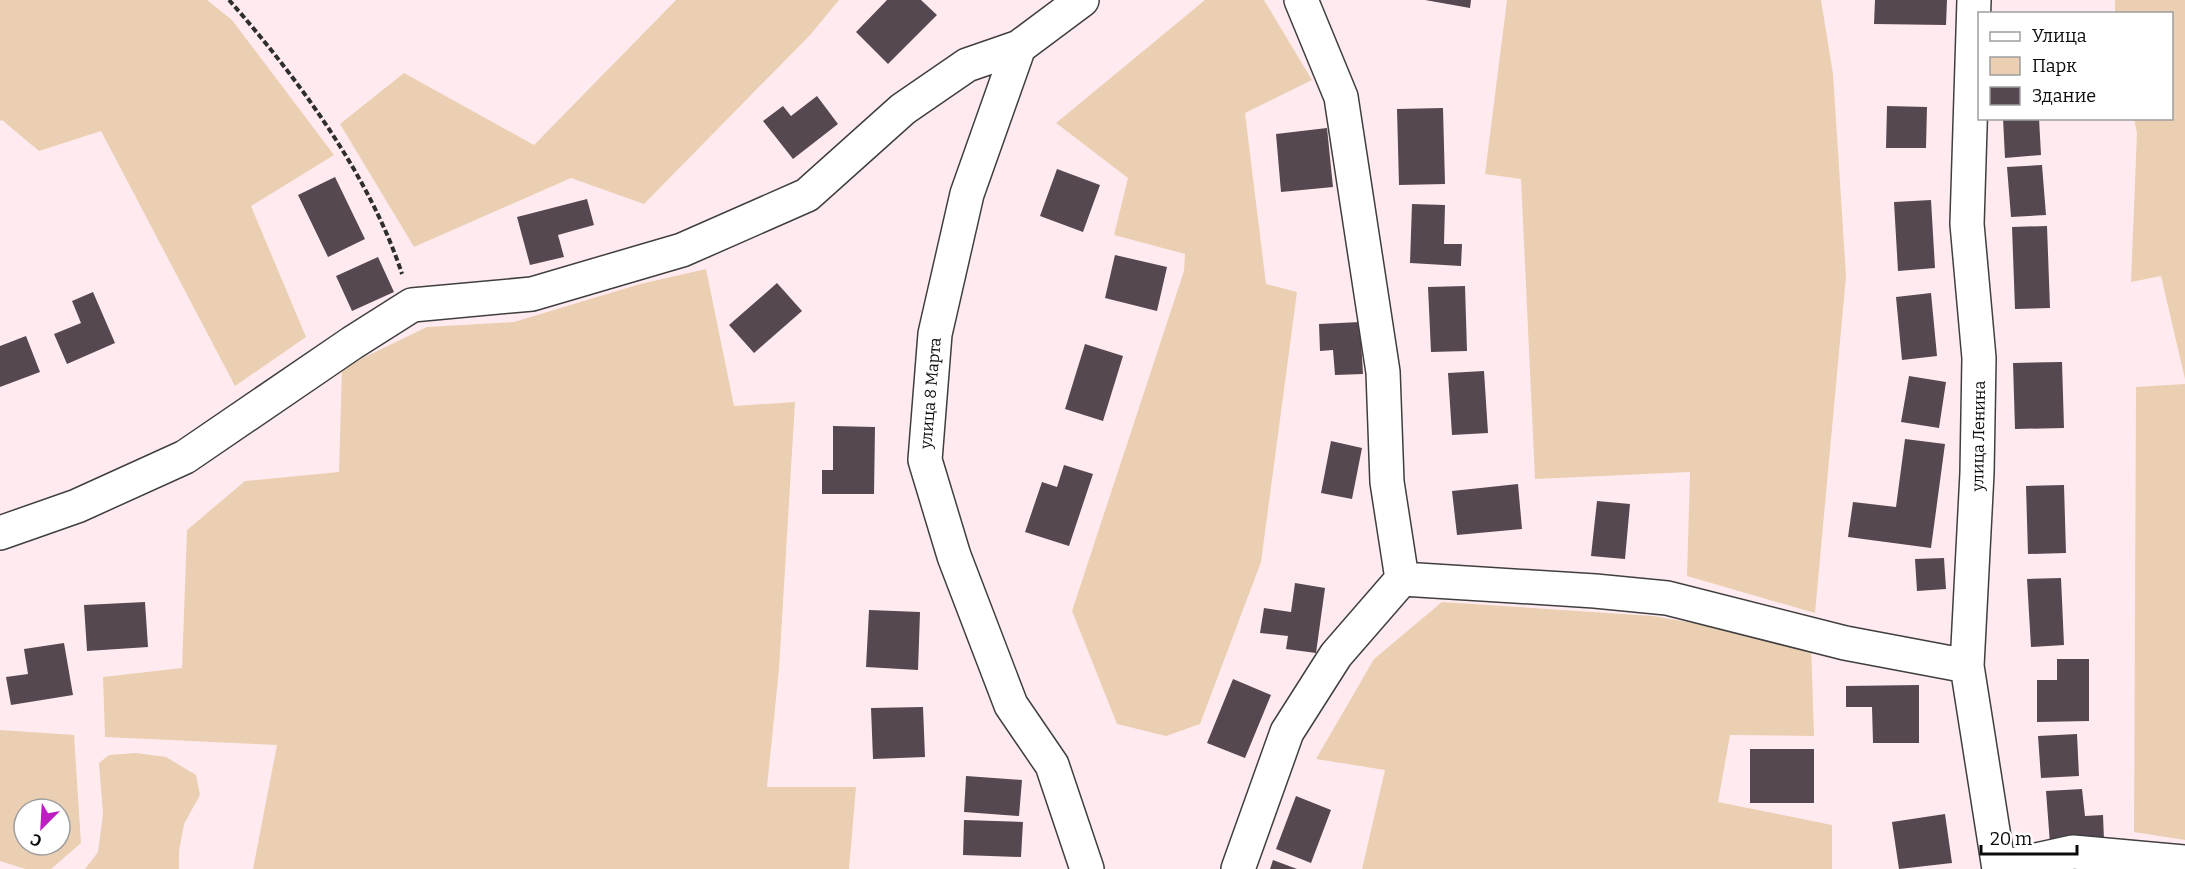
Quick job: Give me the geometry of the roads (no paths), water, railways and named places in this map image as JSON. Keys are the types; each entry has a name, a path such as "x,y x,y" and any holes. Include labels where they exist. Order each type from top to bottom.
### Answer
{"street":[{"path":"0,533 77,506 184,458 412,304 532,294 682,250 807,195 903,109 967,65 1019,47 1082,0"},
{"path":"1238,869 1287,732 1336,655 1402,579 1387,482 1383,372 1341,97 1300,0"},
{"name":"улица Ленина","path":"1974,0 1967,224 1979,358 1977,473 1967,666 1999,868"},
{"name":"улица 8 Марта","path":"1019,47 967,194 935,334 925,460 954,556 1011,705 1052,765 1087,869"},
{"path":"1402,579 1667,598 1845,643 1967,666"},
{"path":"1999,868 2073,852 2185,862"}]}
